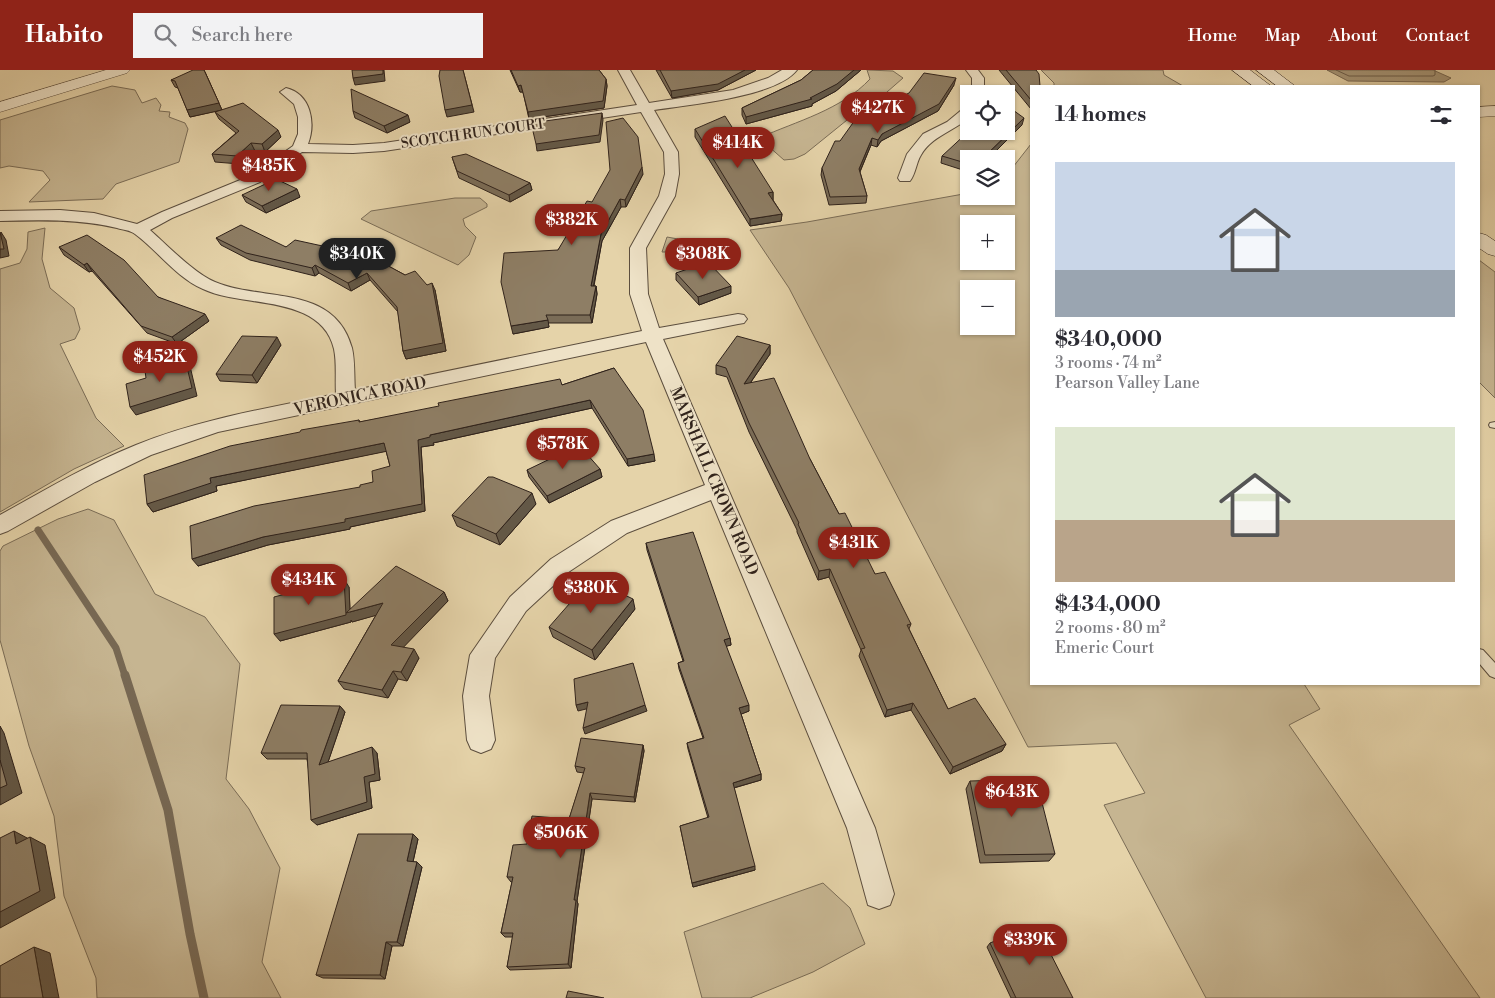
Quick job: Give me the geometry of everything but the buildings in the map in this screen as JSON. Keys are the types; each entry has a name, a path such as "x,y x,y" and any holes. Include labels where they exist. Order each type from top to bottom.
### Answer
{"street":[{"path":"0,107 122,70"},
{"name":"MARSHALL CROWN ROAD","path":"624,70 671,152 672,174 667,196 638,248 639,294 652,335 861,828 879,894"},
{"name":"SCOTCH RUN COURT","path":"299,148 353,149 384,147 647,109 735,94 772,81 791,70"},
{"path":"972,70 978,78 978,85"},
{"path":"1240,70 1262,85"},
{"path":"1264,70 1286,85"},
{"path":"139,229 167,215 255,179 280,164 299,148 305,134 305,117 300,102 286,92"},
{"path":"1480,99 1495,98"},
{"path":"1480,112 1495,111"},
{"path":"905,178 914,154 928,137 952,125 960,118"},
{"path":"0,216 60,215 94,218 139,229 196,278 209,286 237,294 298,303 321,316 336,331 343,349 346,398"},
{"path":"1487,231 1495,250"},
{"name":"VERONICA ROAD","path":"0,525 87,476 144,450 215,426 652,335 738,319"},
{"path":"481,740 476,696 483,655 518,604 559,566 619,527 680,501 718,488"}],"lane":[{"path":"1480,655 1495,672"}],"shaded area":[{"path":"867,70 893,71 903,78 871,106 852,116 805,154 794,159 784,160 759,138 818,114 846,99 870,79"},
{"path":"1041,70 1163,70 1164,75 1181,85 1054,85"},
{"path":"112,86 135,90 142,103 156,98 161,105 159,111 170,112 169,117 185,123 188,129 179,162 116,184 103,199 29,202 50,180 43,171 9,166 0,168 0,120"},
{"path":"1030,145 1030,685 1305,685 1320,709 1289,725 1480,998 1206,998 1104,805 1145,793 1116,743 1028,747 789,288 750,230 807,222 960,195 960,205 1015,205 1015,164"},
{"path":"455,198 480,198 487,204 487,207 463,219 465,226 476,237 469,255 458,265 361,219 371,211"},
{"path":"45,228 42,259 50,288 74,308 80,329 75,339 60,344 96,418 124,446 74,469 0,512 0,269 20,263 27,249 28,232"},
{"path":"667,237 678,239 683,245 674,252 662,252"},
{"path":"1480,261 1495,272 1495,398 1480,383"},
{"path":"88,509 114,520 155,594 205,617 240,664 226,779 249,809 280,868 262,962 281,998 97,998 96,978 64,896 54,816 29,746 0,640 0,551 3,546 58,519"},
{"path":"823,883 850,908 865,944 813,972 750,998 702,998 684,932"}],"water":[{"path":"1327,70 1433,70 1451,78 1444,82 1348,81"}],"waterway":[{"path":"38,530 116,648 125,676"},
{"path":"125,675 168,810 190,934 204,998"}]}
